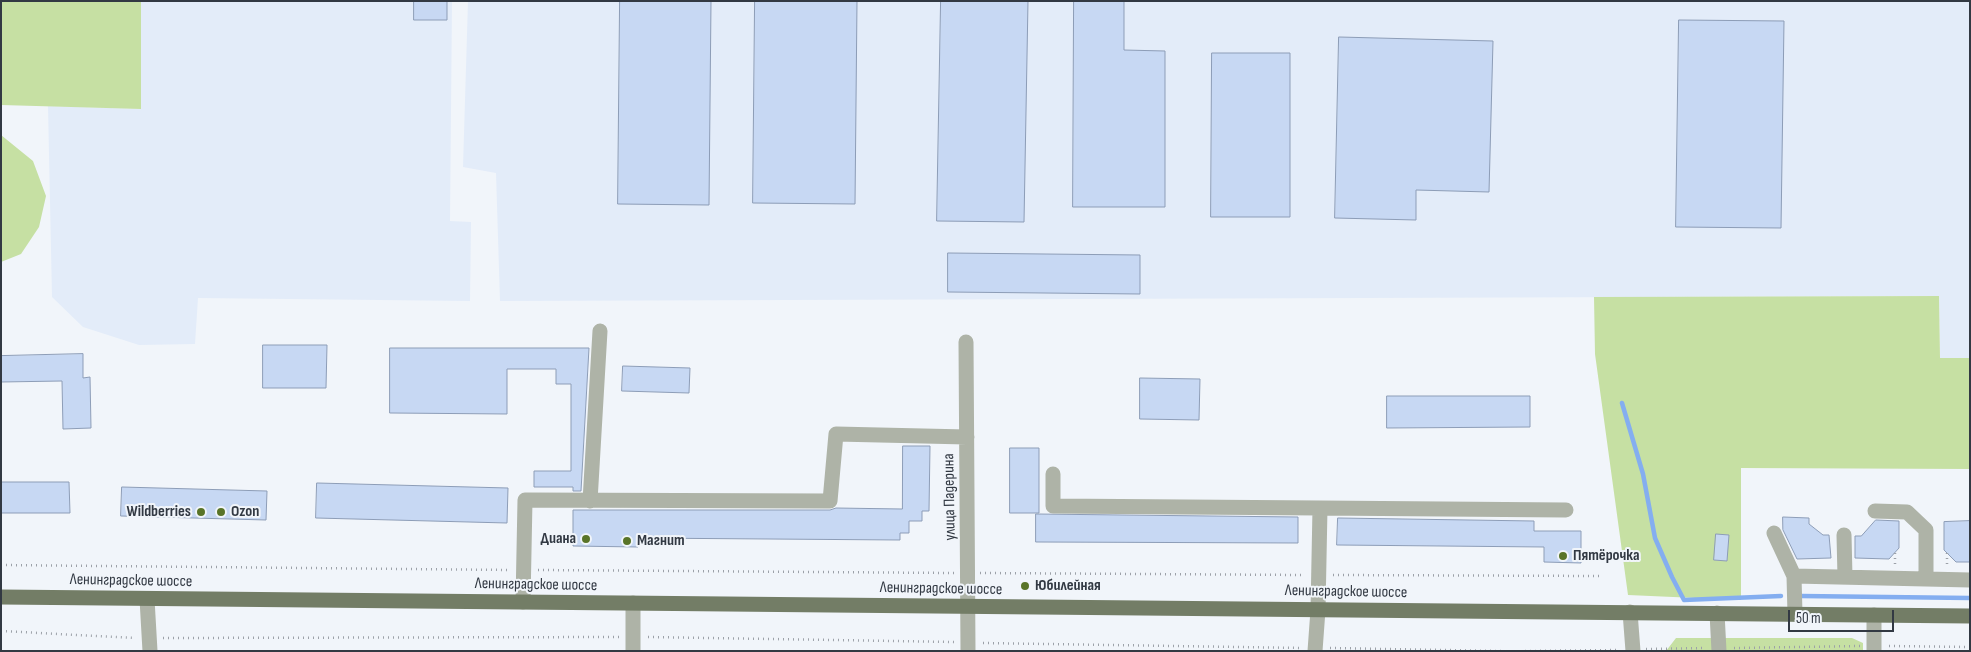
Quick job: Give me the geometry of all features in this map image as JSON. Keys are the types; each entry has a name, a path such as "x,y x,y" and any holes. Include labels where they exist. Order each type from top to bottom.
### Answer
{"main road":[{"name":"Ленинградское шоссе","path":"1,597 1970,616"}],"street":[{"path":"590,501 600,331"},
{"name":"улица Падерина","path":"966,342 968,646"},
{"path":"523,602 525,500 830,501 836,434 967,437"},
{"path":"1053,474 1053,506 1566,510"},
{"path":"1316,649 1320,508"},
{"path":"1875,511 1907,512 1926,530 1926,579"},
{"path":"1774,534 1794,576 1795,614"},
{"path":"1844,535 1845,577"},
{"path":"1794,576 1970,580"},
{"path":"147,599 150,645"},
{"path":"633,603 633,644"},
{"path":"1630,612 1633,650"},
{"path":"1717,613 1719,650"},
{"path":"1874,615 1874,648"}],"path":[{"path":"1,565 1319,576 1600,576"},
{"path":"1,631 150,645 633,644 1502,651"},
{"path":"1525,651 1970,647"}],"shaded area":[{"path":"141,1 452,1 450,221 471,222 470,301 198,298 195,344 139,345 83,327 52,297 48,106 141,109"},
{"path":"468,1 1970,1 1970,358 1940,358 1939,296 500,301 496,173 463,167"}],"green space":[{"path":"1,1 141,1 141,109 1,105"},
{"path":"1,135 33,161 46,196 39,227 21,254 1,262"},
{"path":"1939,296 1940,358 1970,358 1970,469 1741,468 1741,600 1628,595 1595,354 1594,297"},
{"path":"1676,638 1852,638 1863,643 1863,651 1666,651"}],"building":[{"path":"414,1 447,1 447,20 414,20"},
{"path":"620,1 711,1 709,205 618,204"},
{"path":"755,1 857,1 855,204 753,203"},
{"path":"941,1 1028,1 1024,222 937,221"},
{"path":"1074,1 1124,1 1124,50 1165,51 1165,207 1073,207"},
{"path":"1679,20 1784,21 1781,228 1676,227"},
{"path":"1339,37 1493,41 1489,192 1416,190 1416,220 1335,218"},
{"path":"1212,53 1290,53 1290,217 1211,217"},
{"path":"948,253 1140,255 1140,294 948,292"},
{"path":"263,345 327,345 326,388 263,388"},
{"path":"390,348 589,348 581,491 573,491 573,487 534,487 534,471 571,471 571,384 556,384 556,369 507,369 507,414 390,413"},
{"path":"83,354 83,378 90,377 91,428 63,429 62,381 1,382 1,356"},
{"path":"623,366 690,368 689,393 622,391"},
{"path":"1140,378 1200,379 1199,420 1140,419"},
{"path":"1387,396 1530,396 1530,427 1387,428"},
{"path":"903,446 930,446 929,511 922,511 922,521 909,521 909,533 900,533 900,540 638,538 638,547 573,546 573,510 902,509"},
{"path":"1010,448 1039,448 1039,513 1010,513"},
{"path":"1,482 69,482 70,513 1,513"},
{"path":"317,483 508,488 507,523 316,518"},
{"path":"122,487 267,491 266,520 121,516"},
{"path":"1036,514 1298,517 1298,543 1036,542"},
{"path":"1783,517 1809,518 1809,524 1823,535 1829,535 1831,558 1797,559 1783,530"},
{"path":"1338,518 1534,521 1534,531 1581,531 1581,563 1544,562 1544,547 1337,545"},
{"path":"1876,520 1899,521 1899,548 1889,559 1855,558 1855,536 1861,536"},
{"path":"1970,521 1970,562 1956,562 1944,550 1944,522"},
{"path":"1716,534 1729,535 1727,561 1714,560"}],"waterway":[{"path":"1622,403 1643,474 1655,538 1684,600 1781,596"},
{"path":"1801,596 1970,598"}],"place":[{"name":"Wildberries","path":"201,512"},
{"name":"Ozon","path":"221,512"},
{"name":"Диана","path":"586,539"},
{"name":"Магнит","path":"627,541"},
{"name":"Пятёрочка","path":"1563,556"},
{"name":"Юбилейная","path":"1025,586"}]}
